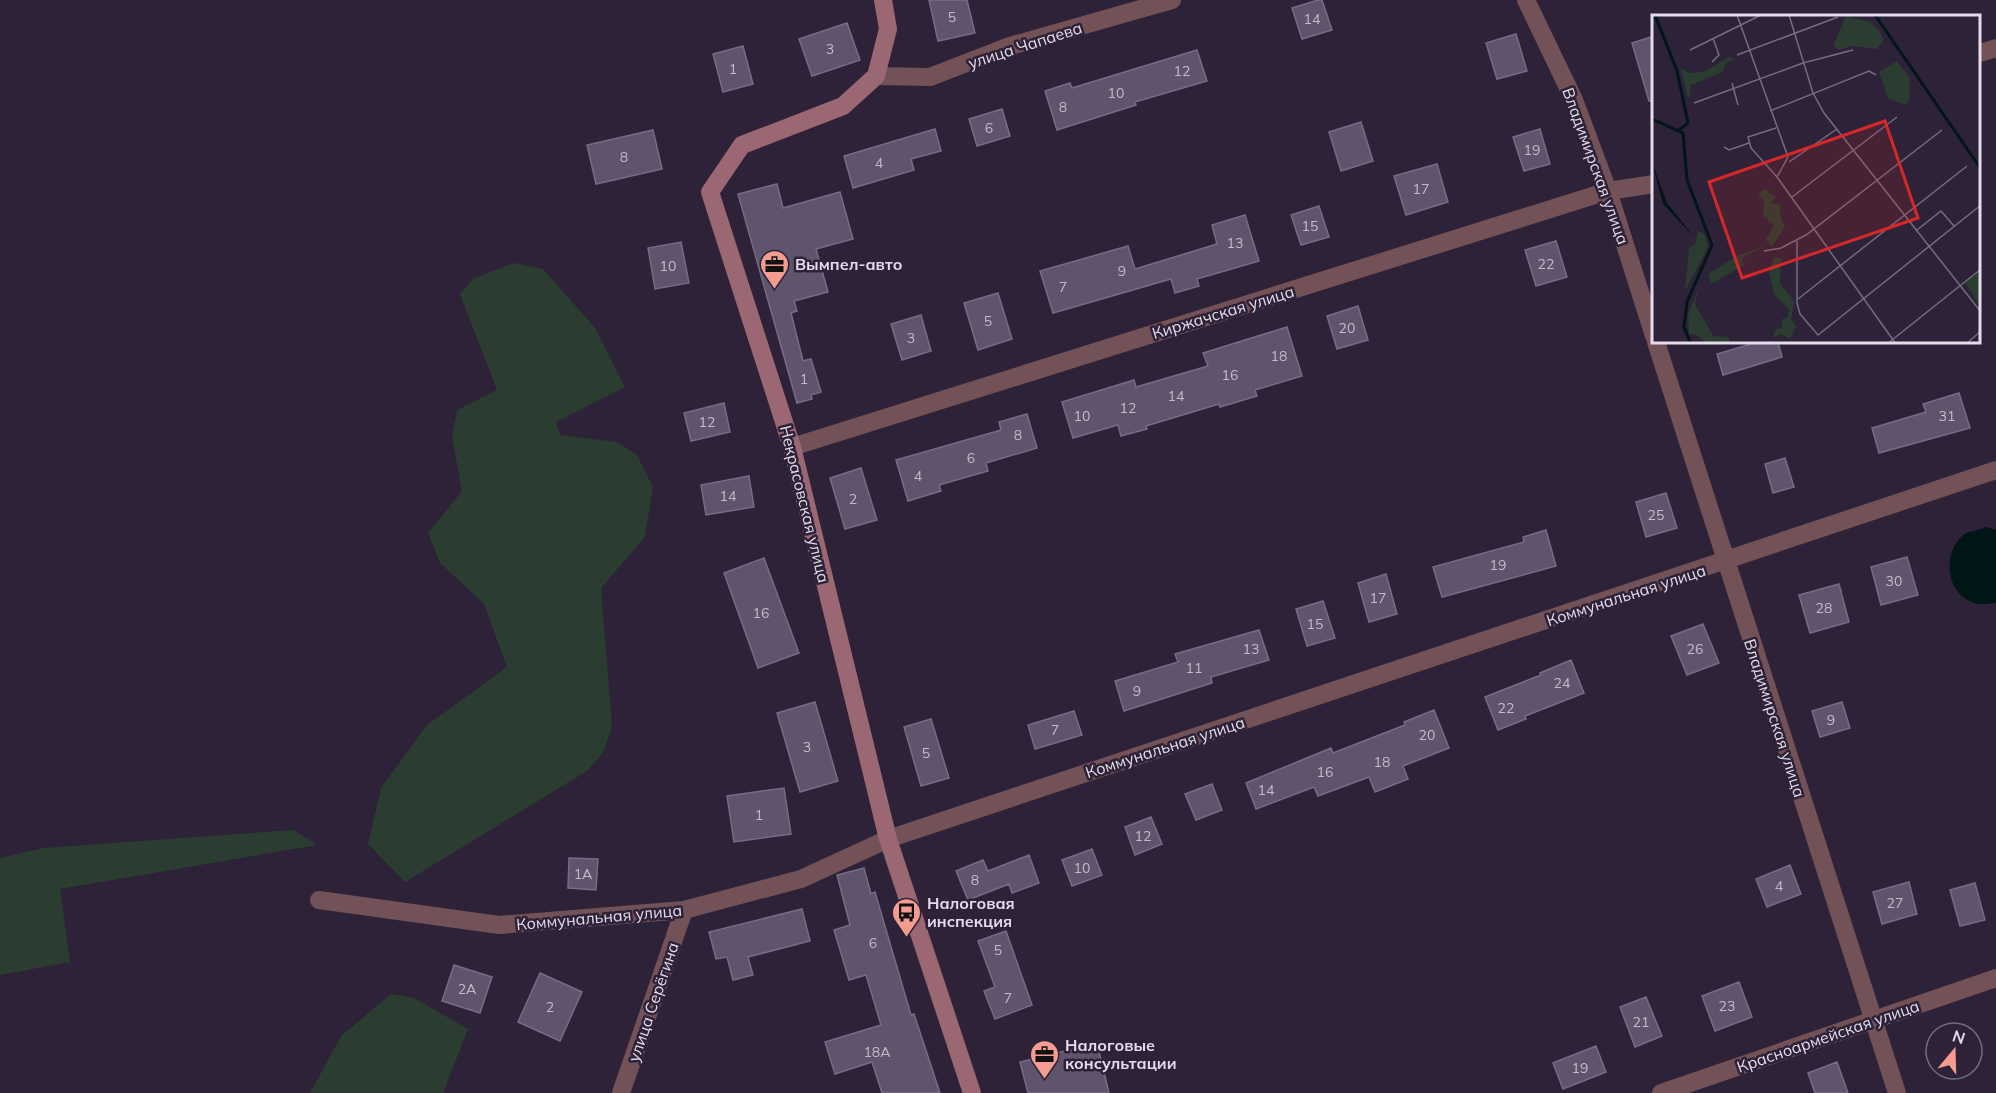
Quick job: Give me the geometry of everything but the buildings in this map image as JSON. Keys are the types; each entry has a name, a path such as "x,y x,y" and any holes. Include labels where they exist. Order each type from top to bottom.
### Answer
{"street":[{"path":"876,76 888,29 884,0"},
{"name":"улица Чапаева","path":"876,76 930,77 1010,46 1172,0"},
{"name":"Владимирская улица","path":"1526,0 1574,100 1608,191 1652,330"},
{"path":"1981,53 1996,48"},
{"name":"Некрасовская улица","path":"876,76 843,106 742,145 710,192 792,447 888,839 972,1093"},
{"name":"Киржачская улица","path":"792,447 1608,191 1652,184"},
{"name":"Владимирская улица","path":"1657,344 1897,1093"},
{"name":"Коммунальная улица","path":"319,900 499,925 684,910 801,879 888,839 1996,470"},
{"name":"улица Серёгина","path":"621,1093 684,910"},
{"name":"Красноармейская улица","path":"1660,1093 1996,978"}],"green space":[{"path":"514,263 543,269 596,329 625,387 556,422 560,435 617,442 637,455 653,487 645,537 601,588 612,726 603,753 587,771 405,882 368,844 381,788 427,725 507,667 484,604 440,563 428,533 462,491 452,437 457,410 497,390 460,294 473,279"},
{"path":"294,830 317,845 60,889 70,962 0,975 0,858 43,848"},
{"path":"391,994 414,998 468,1029 443,1093 310,1093 341,1036"}],"shaded area":[{"path":"1986,527 1996,530 1996,603 1977,604 1967,600 1959,593 1953,584 1950,564 1956,543 1963,535"}],"place":[{"name":"Вымпел-авто","path":"774,290"},
{"name":"Налоговая инспекция","path":"906,938"},
{"name":"Налоговые консультации","path":"1044,1080"}]}
